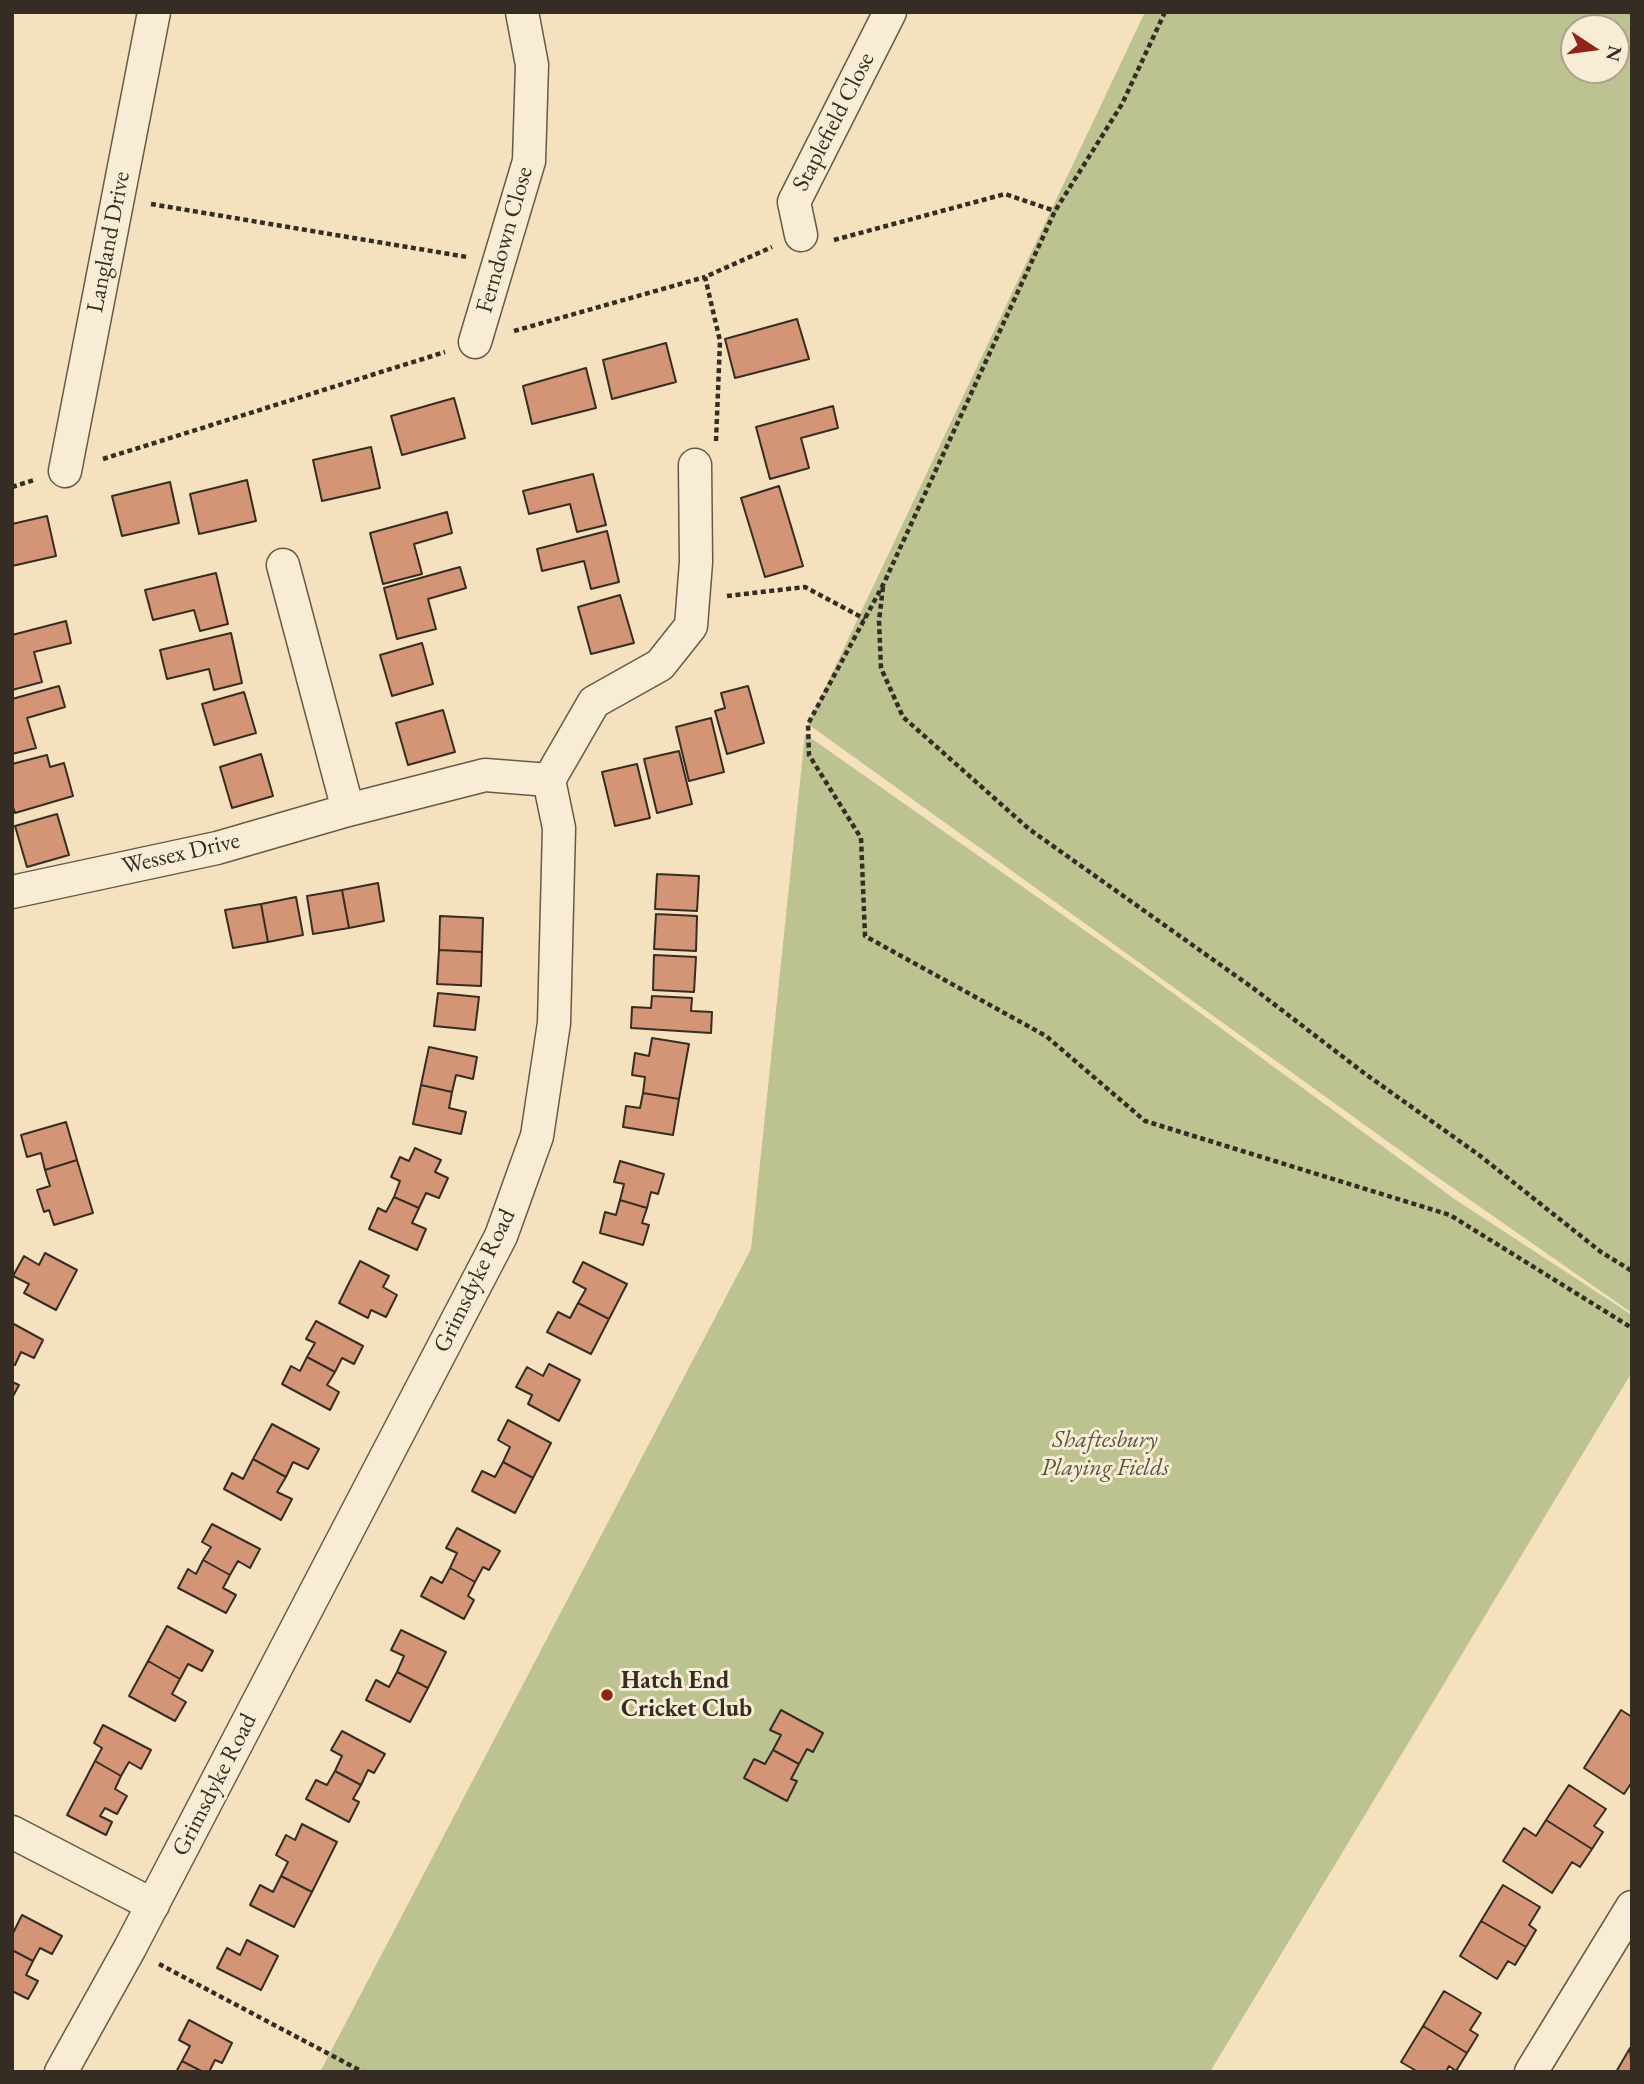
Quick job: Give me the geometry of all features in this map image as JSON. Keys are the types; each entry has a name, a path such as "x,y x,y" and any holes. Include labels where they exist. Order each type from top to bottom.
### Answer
{"street":[{"name":"Langland Drive","path":"65,471 154,12"},
{"name":"Ferndown Close","path":"475,342 529,161 532,65 522,12"},
{"name":"Staplefield Close","path":"801,234 794,202 890,12"},
{"path":"549,780 594,702 660,665 691,626 696,562 695,466"},
{"path":"284,565 348,810"},
{"name":"Wessex Drive","path":"12,892 217,848 348,810 485,775 549,780"},
{"name":"Grimsdyke Road","path":"61,2072 153,1905 501,1236 537,1136 554,1023 559,828 549,780"},
{"path":"12,1832 153,1905"},
{"path":"1531,2072 1632,1907"}],"path":[{"path":"1165,12 1122,104 1055,211 884,583 808,724 809,755 861,838 865,936 1046,1036 1145,1121 1450,1215 1632,1328"},
{"path":"12,487 475,342 705,277 801,234 830,241 1005,194 1055,211"},
{"path":"118,198 499,263"},
{"path":"695,466 717,440 720,341 705,277"},
{"path":"884,583 879,621 881,668 903,717 1029,829 1253,988 1364,1073 1479,1155 1601,1252 1632,1271"},
{"path":"718,598 805,587 865,619"},
{"path":"130,1948 363,2072"}],"green space":[{"path":"1145,12 1632,12 1632,1313 1430,1172 808,724"},
{"name":"Shaftesbury Playing Fields","path":"805,734 1144,972 1456,1200 1632,1315 1632,1372 1210,2072 320,2072 751,1249"}],"building":[{"path":"797,319 809,359 735,378 725,339"},
{"path":"666,343 676,382 612,399 603,360"},
{"path":"586,368 596,408 532,424 523,386"},
{"path":"454,398 465,438 402,455 391,416"},
{"path":"833,406 838,428 801,438 809,468 770,479 756,427"},
{"path":"371,447 380,488 322,501 313,460"},
{"path":"593,474 606,525 577,532 570,504 529,514 523,491"},
{"path":"247,480 256,521 199,534 190,494"},
{"path":"170,482 179,523 122,536 112,496"},
{"path":"779,486 803,566 765,577 741,498"},
{"path":"447,512 452,533 414,544 422,574 383,584 370,533"},
{"path":"47,516 56,556 12,566 12,524"},
{"path":"607,531 619,582 591,589 584,561 542,571 537,549"},
{"path":"460,567 466,588 428,599 436,629 397,639 384,588"},
{"path":"216,573 228,624 200,631 194,610 153,620 145,590"},
{"path":"620,595 634,643 591,654 578,607"},
{"path":"66,621 71,643 34,652 42,682 12,690 12,635"},
{"path":"231,633 242,683 214,690 209,669 167,679 160,650"},
{"path":"422,643 433,684 392,696 380,655"},
{"path":"59,686 65,707 27,718 36,748 12,754 12,699"},
{"path":"748,686 764,743 727,754 715,711 725,708 721,693"},
{"path":"244,692 256,733 214,745 202,704"},
{"path":"443,710 455,752 408,765 396,723"},
{"path":"711,718 724,772 689,781 676,727"},
{"path":"679,751 692,804 657,813 644,759"},
{"path":"261,754 273,796 232,808 220,767"},
{"path":"47,755 50,767 64,763 73,796 15,813 12,804 12,764"},
{"path":"637,764 650,818 615,826 602,772"},
{"path":"57,814 69,855 27,867 15,826"},
{"path":"657,874 699,876 697,911 655,909"},
{"path":"378,883 384,921 349,928 342,890"},
{"path":"342,890 349,928 313,934 307,896"},
{"path":"296,897 303,935 268,942 261,904"},
{"path":"261,904 268,942 233,948 225,910"},
{"path":"656,914 697,916 696,951 654,949"},
{"path":"440,916 483,918 482,952 439,950"},
{"path":"439,950 482,952 481,986 437,984"},
{"path":"654,955 696,957 694,992 653,990"},
{"path":"438,993 479,997 475,1030 434,1026"},
{"path":"652,996 692,998 691,1011 712,1012 711,1033 631,1028 632,1007 651,1008"},
{"path":"652,1038 689,1044 679,1099 643,1093 645,1077 632,1075 635,1053 649,1056"},
{"path":"429,1047 477,1057 473,1079 456,1075 452,1092 421,1085"},
{"path":"421,1085 452,1092 449,1108 466,1112 461,1134 413,1124"},
{"path":"643,1093 679,1099 673,1135 623,1127 626,1106 640,1108"},
{"path":"66,1122 77,1160 45,1170 41,1153 27,1157 21,1135"},
{"path":"415,1148 441,1160 435,1172 448,1178 439,1198 426,1193 419,1208 394,1197 400,1181 391,1177 400,1157 409,1161"},
{"path":"77,1160 93,1213 54,1225 49,1210 44,1212 37,1190 50,1186 45,1170"},
{"path":"620,1161 664,1174 658,1194 651,1192 647,1208 620,1200 624,1184 614,1182"},
{"path":"394,1197 419,1208 412,1223 426,1229 417,1250 369,1229 378,1208 386,1212"},
{"path":"620,1200 647,1208 642,1223 649,1225 643,1245 600,1233 605,1212 616,1215"},
{"path":"45,1253 77,1270 56,1310 24,1293 29,1284 13,1276 24,1256 39,1265"},
{"path":"360,1261 389,1276 383,1287 397,1295 386,1317 371,1310 368,1318 339,1303"},
{"path":"583,1262 627,1284 609,1319 578,1303 586,1289 573,1282"},
{"path":"578,1303 609,1319 591,1354 547,1332 558,1312 570,1318"},
{"path":"316,1321 363,1346 354,1364 342,1358 335,1372 307,1357 315,1343 306,1339"},
{"path":"12,1323 43,1340 34,1358 21,1352 15,1365 12,1364"},
{"path":"307,1357 335,1372 327,1385 339,1392 330,1410 282,1384 291,1366 300,1371"},
{"path":"549,1364 580,1380 559,1421 528,1404 532,1395 516,1387 527,1367 543,1376"},
{"path":"12,1382 19,1385 12,1398"},
{"path":"508,1420 551,1443 533,1478 503,1462 510,1447 498,1440"},
{"path":"272,1424 319,1449 308,1469 293,1462 286,1477 253,1459"},
{"path":"253,1459 286,1477 277,1492 292,1499 281,1520 224,1489 232,1473 243,1479"},
{"path":"503,1462 533,1478 515,1513 472,1491 482,1471 495,1477"},
{"path":"212,1524 260,1549 250,1568 238,1561 230,1575 203,1560 211,1547 202,1542"},
{"path":"457,1528 500,1551 489,1570 483,1567 475,1582 450,1568 457,1553 446,1548"},
{"path":"203,1560 230,1575 223,1588 236,1595 226,1613 178,1588 188,1569 196,1574"},
{"path":"450,1568 475,1582 468,1596 474,1600 464,1619 421,1596 431,1577 442,1583"},
{"path":"167,1626 213,1651 202,1671 188,1664 180,1679 148,1661"},
{"path":"401,1630 446,1652 428,1688 397,1672 404,1656 391,1650"},
{"path":"148,1661 180,1679 172,1694 186,1702 175,1721 129,1696"},
{"path":"397,1672 428,1688 410,1722 366,1700 376,1680 389,1687"},
{"path":"781,1710 823,1733 813,1752 807,1749 799,1764 773,1750 781,1735 770,1730"},
{"path":"1621,1710 1632,1717 1632,1782 1624,1794 1584,1768"},
{"path":"103,1725 151,1750 141,1769 129,1762 121,1776 95,1761 102,1748 94,1743"},
{"path":"342,1731 385,1754 374,1773 368,1770 361,1785 335,1771 342,1756 331,1750"},
{"path":"773,1750 799,1764 791,1779 797,1781 787,1801 744,1778 754,1759 765,1764"},
{"path":"95,1761 121,1776 115,1789 127,1796 117,1814 105,1808 100,1816 112,1822 106,1835 67,1815"},
{"path":"335,1771 361,1785 353,1799 359,1802 349,1822 306,1799 316,1780 327,1785"},
{"path":"1569,1785 1606,1809 1594,1826 1603,1832 1592,1849 1546,1820"},
{"path":"1546,1820 1592,1849 1580,1867 1572,1862 1552,1893 1503,1861 1524,1828 1536,1836"},
{"path":"302,1824 337,1842 312,1892 281,1876 288,1862 276,1855 286,1835 295,1840"},
{"path":"281,1876 312,1892 294,1927 250,1905 260,1885 273,1892"},
{"path":"1503,1885 1540,1907 1529,1925 1536,1930 1526,1947 1481,1921"},
{"path":"22,1915 62,1936 52,1954 40,1948 33,1961 12,1950 12,1935"},
{"path":"1481,1921 1526,1947 1515,1965 1508,1961 1497,1979 1460,1956"},
{"path":"247,1940 278,1956 261,1990 217,1968 227,1948 240,1955"},
{"path":"12,1950 33,1961 26,1975 38,1981 28,1999 12,1991"},
{"path":"1444,1991 1481,2013 1470,2030 1478,2035 1467,2053 1423,2026"},
{"path":"189,2020 232,2043 222,2063 215,2060 209,2072 203,2072 182,2061 190,2046 179,2040"},
{"path":"1423,2026 1467,2053 1456,2071 1449,2066 1446,2072 1418,2072 1401,2062"},
{"path":"1630,2048 1632,2072 1616,2072"},
{"path":"182,2061 203,2072 176,2072"}],"place":[{"name":"Hatch End Cricket Club","path":"607,1695"}]}
